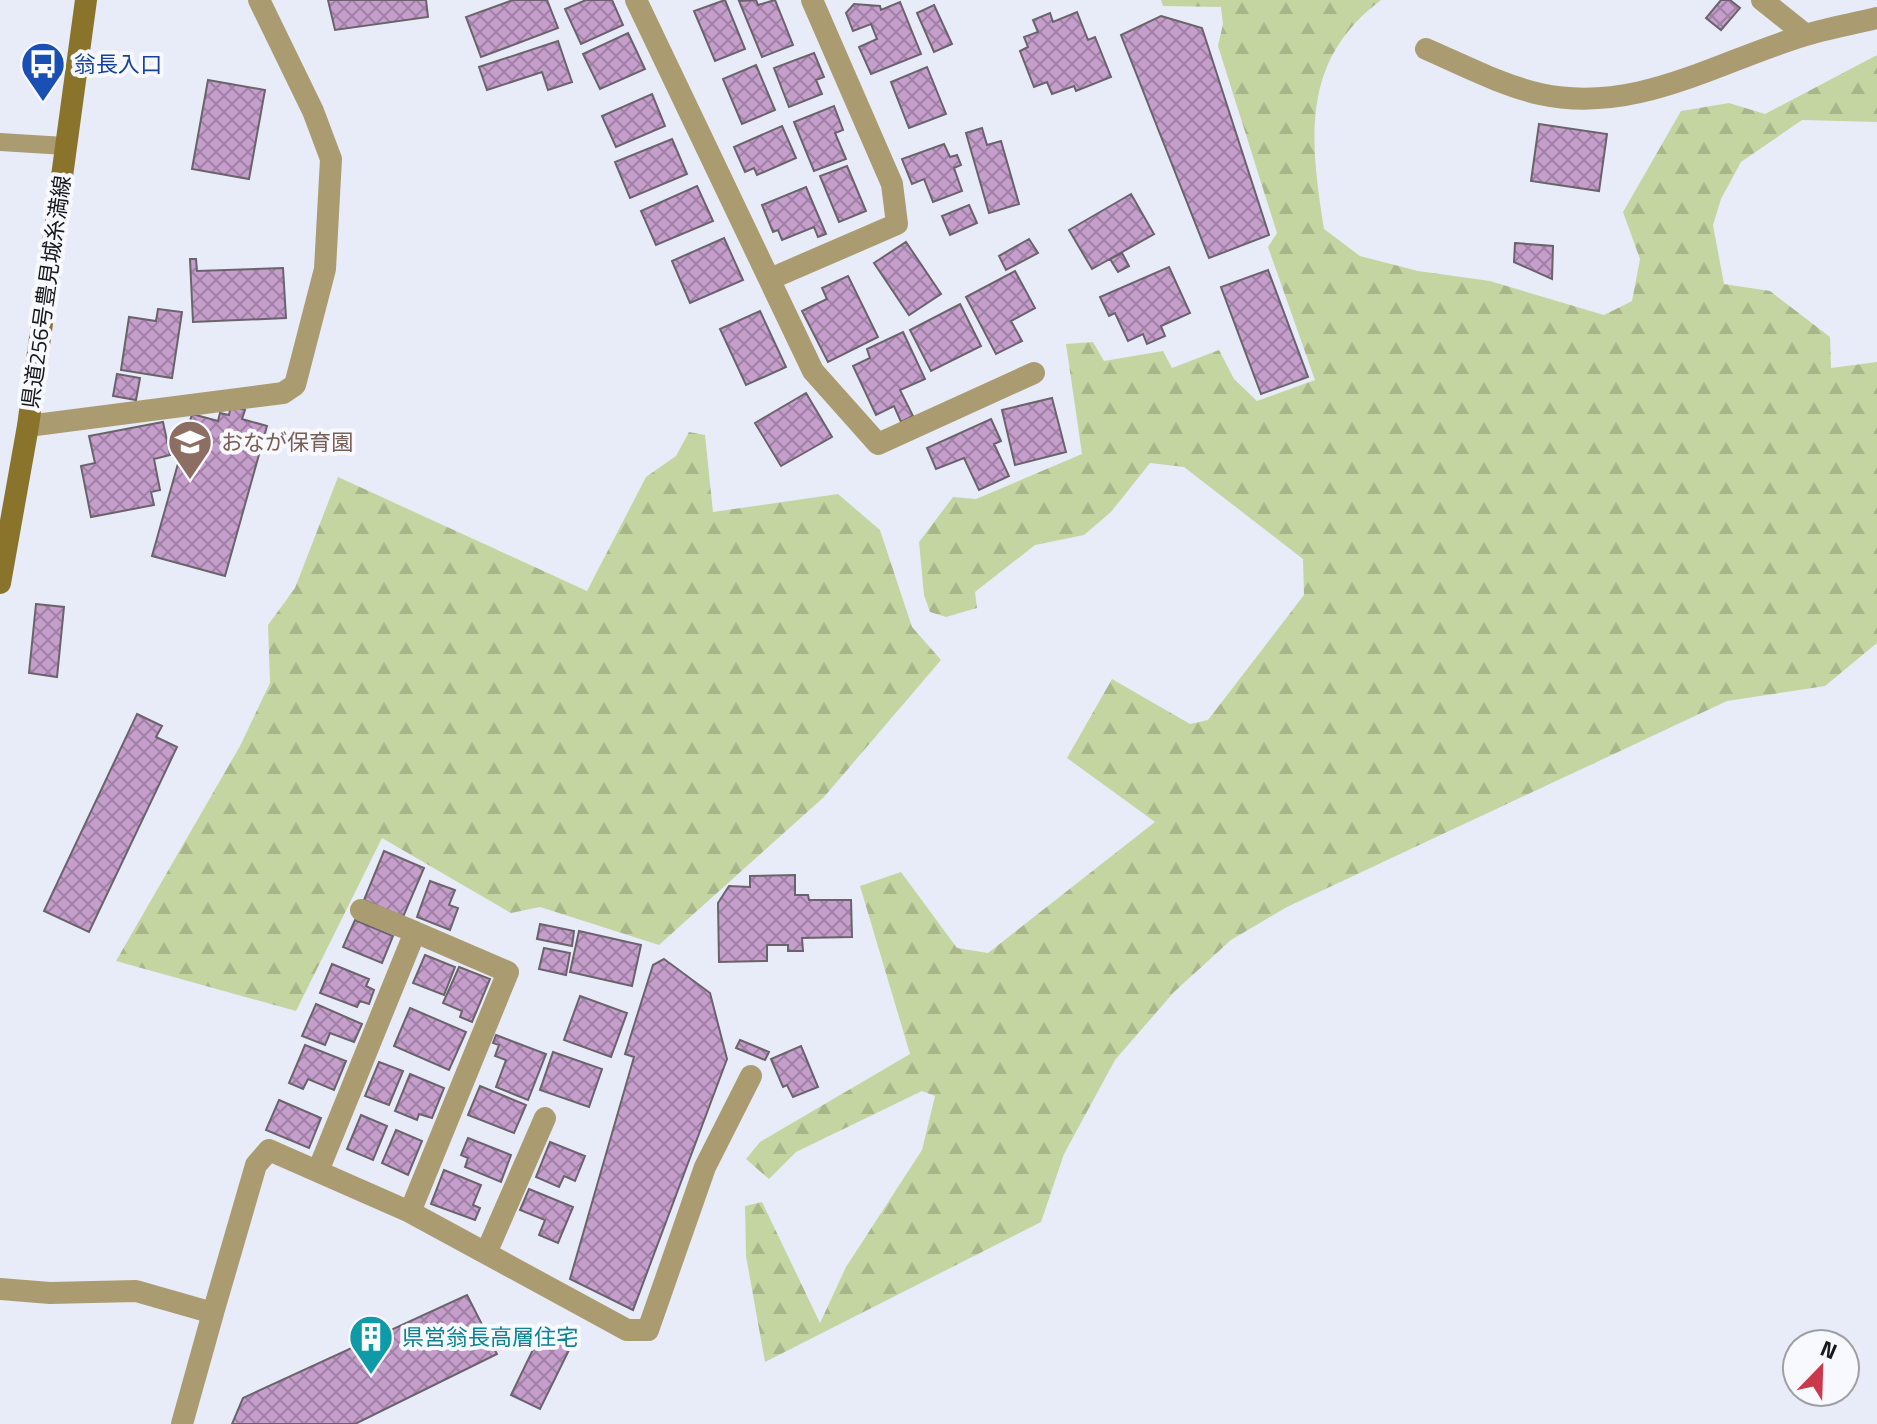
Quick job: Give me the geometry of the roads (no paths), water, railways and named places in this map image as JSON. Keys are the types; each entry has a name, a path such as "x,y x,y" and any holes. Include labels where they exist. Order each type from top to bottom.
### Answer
{"main road":[{"name":"県道256号豊見城糸満線","path":"0,583 28,426 86,0"}],"street":[{"path":"28,426 283,393 295,385 325,269 331,159 313,111 259,0"},
{"path":"636,0 813,371 878,444 1034,373"},
{"path":"770,279 897,224 892,184 812,0"},
{"path":"1762,0 1806,35"},
{"path":"1426,49 1515,87 1543,95 1623,97 1699,76 1806,35 1877,18"},
{"path":"361,910 508,972 410,1212"},
{"path":"318,1171 415,932"},
{"path":"182,1424 256,1165 269,1150 410,1212 487,1251 627,1330 648,1330 705,1167 751,1076"},
{"path":"487,1251 545,1118"},
{"path":"0,1289 50,1293 136,1291 213,1313"}],"lane":[{"path":"0,142 65,146"}],"place":[{"name":"翁長入口","path":"43,103"},
{"name":"おなが保育園","path":"190,481"},
{"name":"県営翁長高層住宅","path":"371,1376"}]}
